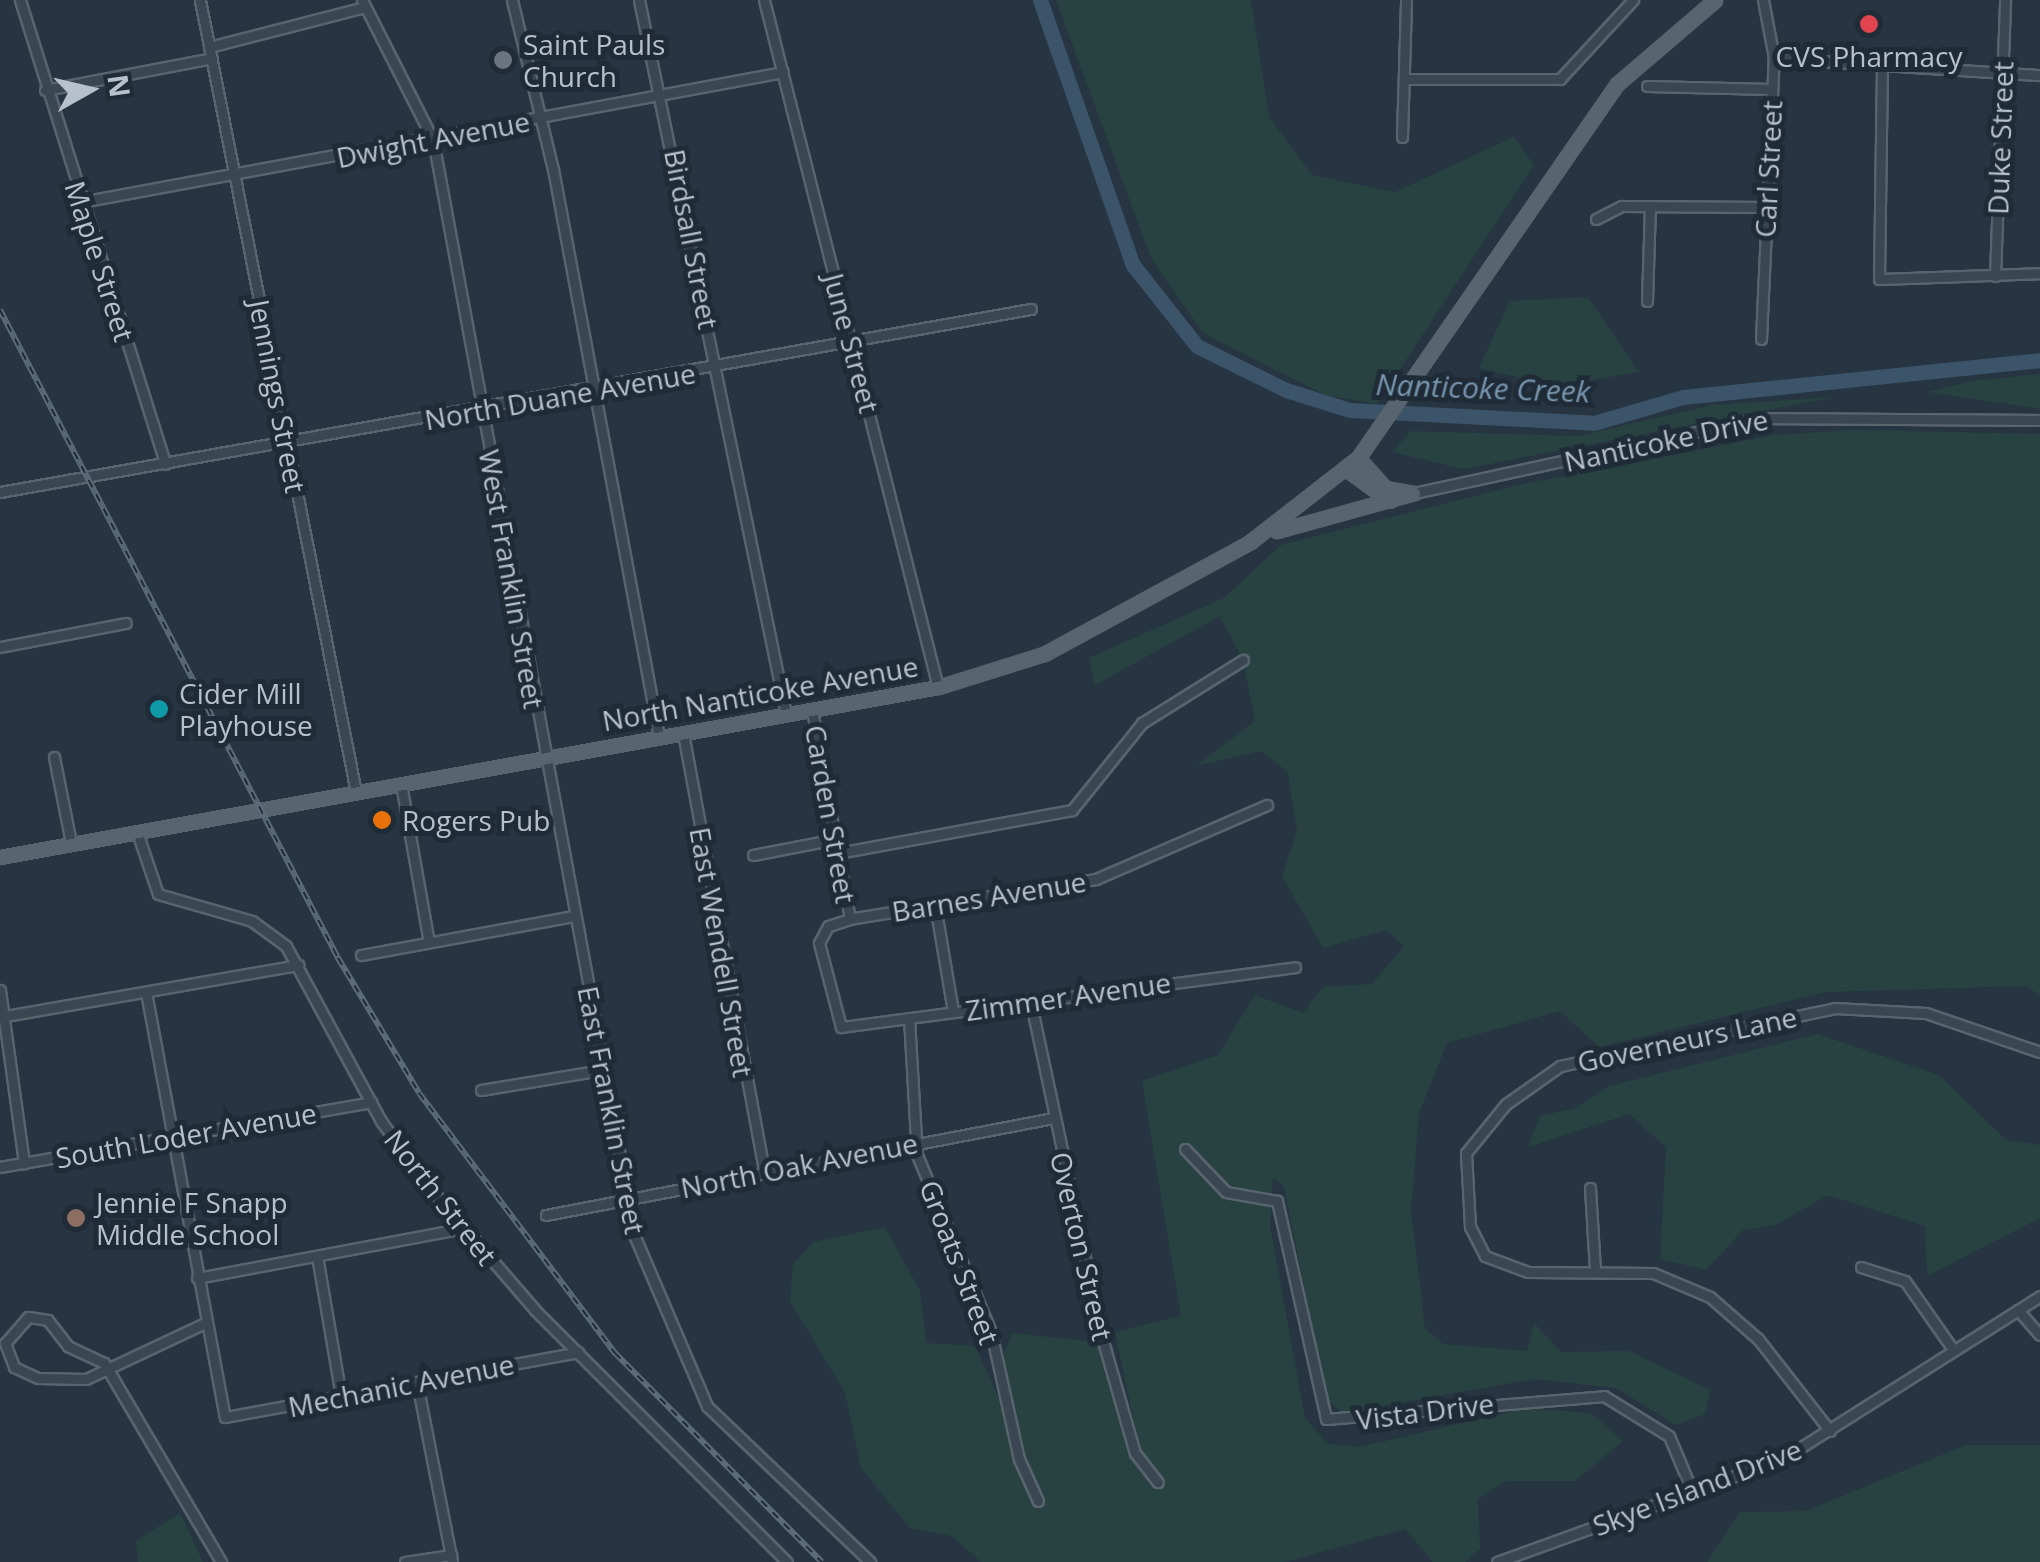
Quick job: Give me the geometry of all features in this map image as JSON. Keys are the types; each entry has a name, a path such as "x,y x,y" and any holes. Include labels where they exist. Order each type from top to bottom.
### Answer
{"main road":[{"path":"1250,542 1346,469 1370,445 1414,389 1617,84 1715,0"},
{"path":"1358,458 1385,488 1414,493"},
{"path":"1346,469 1378,498 1396,502"},
{"path":"1250,542 1396,502 1414,493"},
{"name":"North Nanticoke Avenue","path":"0,857 938,686 1044,654 1250,542"}],"street":[{"name":"Maple Street","path":"20,0 165,464"},
{"name":"Jennings Street","path":"200,0 356,792"},
{"path":"512,0 542,119 659,737"},
{"name":"Birdsall Street","path":"639,0 665,97 786,714"},
{"name":"June Street","path":"764,0 938,686"},
{"path":"1402,136 1406,0"},
{"path":"1405,78 1560,78 1634,0"},
{"name":"Carl Street","path":"1760,339 1774,58 1763,0"},
{"name":"Duke Street","path":"1995,276 2005,0"},
{"path":"45,90 210,52 364,4"},
{"name":"West Franklin Street","path":"364,4 432,140 545,758"},
{"path":"1774,58 2040,75"},
{"path":"1882,65 1876,272 1882,281 2040,274"},
{"name":"Dwight Avenue","path":"81,202 784,72"},
{"path":"1646,86 1771,89"},
{"path":"1647,300 1650,206"},
{"path":"1596,219 1650,206 1765,207"},
{"name":"North Duane Avenue","path":"0,492 595,390 1032,308"},
{"name":"Nanticoke Drive","path":"1414,493 1760,418 2040,420"},
{"path":"0,647 126,623"},
{"path":"838,853 1072,810 1142,724 1243,660"},
{"name":"Carden Street","path":"812,710 850,919"},
{"name":"East Wendell Street","path":"683,732 764,1172"},
{"path":"54,758 71,844"},
{"name":"East Franklin Street","path":"545,758 625,1198 708,1406 870,1562"},
{"path":"401,784 429,942"},
{"name":"Barnes Avenue","path":"841,1028 821,934 850,919 1096,879 1267,805"},
{"name":"North Street","path":"137,832 158,894 252,921 298,965 371,1102 463,1228 578,1352 787,1562"},
{"path":"753,855 836,839"},
{"path":"935,904 954,1011"},
{"path":"361,955 574,916"},
{"path":"0,1017 298,965"},
{"name":"Zimmer Avenue","path":"841,1028 1030,999 1295,967"},
{"path":"0,990 0,1017 24,1163"},
{"path":"146,992 205,1324 104,1364 86,1379 38,1378 14,1367 5,1343 28,1317 48,1320 68,1346 104,1364 221,1562"},
{"name":"Overton Street","path":"1030,999 1052,1118 1135,1453 1158,1482"},
{"name":"Governeurs Lane","path":"1830,1431 1726,1307 1652,1273 1528,1272 1485,1256 1464,1195 1462,1165 1482,1129 1560,1066 1862,1006 1926,1013 2040,1052"},
{"name":"Groats Street","path":"908,1018 915,1143 991,1332 1018,1460 1038,1501"},
{"path":"481,1090 602,1070"},
{"name":"South Loder Avenue","path":"0,1167 371,1102"},
{"name":"North Oak Avenue","path":"546,1214 1052,1118"},
{"name":"Vista Drive","path":"1185,1149 1226,1192 1277,1201 1326,1419 1604,1396 1668,1436 1693,1493"},
{"path":"1590,1188 1595,1270"},
{"path":"197,1278 463,1228"},
{"path":"317,1256 340,1397"},
{"path":"1861,1267 1905,1280 1954,1351"},
{"name":"Skye Island Drive","path":"1497,1562 1693,1493 1830,1431 2040,1296"},
{"path":"2018,1310 2040,1335"},
{"name":"Mechanic Avenue","path":"205,1324 224,1418 578,1352"},
{"path":"404,1562 452,1558 417,1383"}],"green space":[{"path":"1056,0 1251,0 1269,117 1312,175 1395,192 1514,137 1534,165 1377,404 1325,395 1203,333 1151,258"},
{"path":"1588,297 1639,372 1556,386 1479,368 1510,301"},
{"path":"2040,374 2040,409 1927,392 1972,381"},
{"path":"1836,397 1463,469 1392,452 1411,431 1578,436 1713,405"},
{"path":"1852,430 2040,434 2040,996 2027,986 1826,992 1599,1047 1560,1011 1447,1043 1419,1113 1411,1212 1425,1328 1443,1344 1527,1351 1534,1323 1561,1352 1629,1351 1710,1390 1705,1414 1676,1425 1616,1388 1535,1379 1342,1413 1327,1399 1284,1187 1273,1177 1270,1226 1305,1418 1328,1444 1360,1447 1526,1408 1591,1413 1623,1441 1575,1481 1506,1481 1478,1499 1480,1549 1465,1562 1433,1562 1405,1529 1285,1562 981,1562 952,1536 910,1528 861,1468 845,1392 790,1301 793,1264 814,1242 885,1227 920,1291 926,1343 975,1346 1023,1450 1003,1358 1012,1333 1097,1342 1126,1442 1137,1435 1115,1332 1181,1316 1142,1081 1218,1055 1255,995 1303,1013 1323,987 1372,984 1404,946 1386,930 1323,948 1282,876 1297,831 1288,772 1261,751 1196,766 1255,721 1243,660 1220,616 1095,685 1089,658 1224,598 1281,545 1518,485 1775,435"},
{"path":"1817,1034 1939,1075 2006,1140 2040,1145 2040,1218 1927,1276 1925,1226 1828,1195 1776,1225 1743,1230 1706,1270 1660,1259 1666,1147 1629,1114 1528,1147 1540,1116 1576,1108 1609,1086"},
{"path":"1966,1445 2040,1445 2040,1562 1707,1562 1740,1512 1806,1511"},
{"path":"180,1513 203,1562 138,1562 136,1541"}],"waterway":[{"name":"Nanticoke Creek","path":"1040,0 1133,265 1197,346 1286,390 1350,410 1594,423 1683,397 2040,360"}],"railway":[{"path":"0,310 338,958 419,1093 615,1353 822,1562"}],"place":[{"name":"CVS Pharmacy","path":"1869,24"},
{"name":"Saint Pauls Church","path":"503,60"},
{"name":"Cider Mill Playhouse","path":"159,709"},
{"name":"Rogers Pub","path":"382,820"},
{"name":"Jennie F Snapp Middle School","path":"76,1218"}]}
